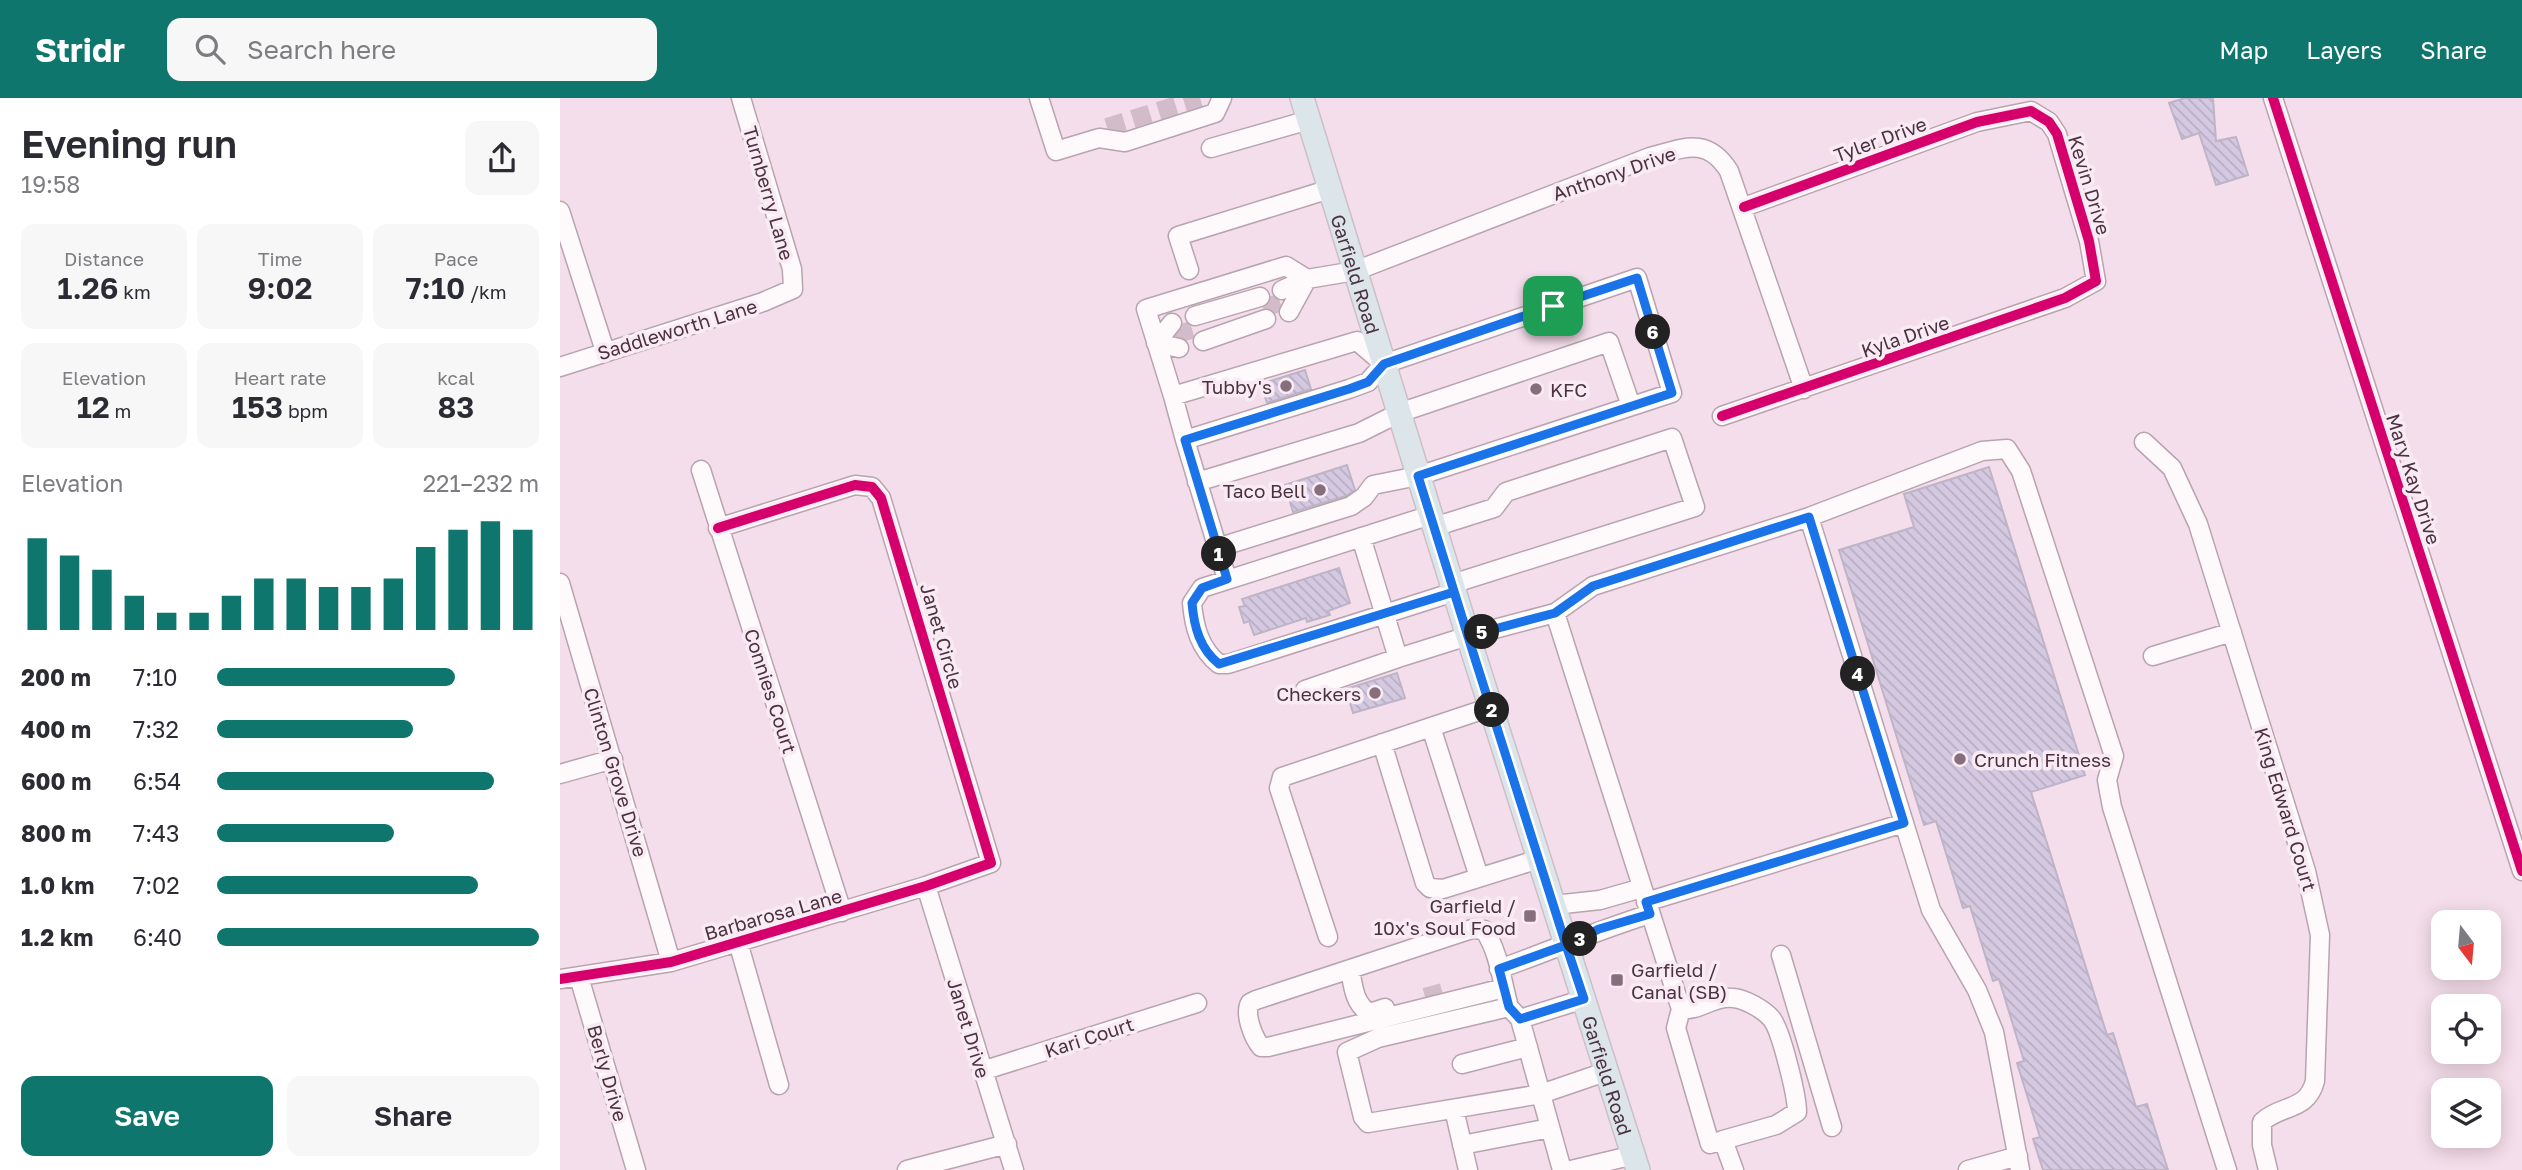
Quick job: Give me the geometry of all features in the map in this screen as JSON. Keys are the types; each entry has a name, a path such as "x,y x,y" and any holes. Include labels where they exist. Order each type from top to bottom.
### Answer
{"main road":[{"name":"Garfield Road","path":"1305,109 1468,636 1636,1162"}],"street":[{"name":"Turnberry Lane","path":"741,98 792,269 793,289"},
{"path":"1043,99 1056,151 1099,138 1125,142 1215,113 1222,98"},
{"name":"Mary Kay Drive","path":"2273,98 2520,860"},
{"path":"1211,148 1305,109"},
{"name":"Tyler Drive","path":"1744,207 1977,122 2031,111"},
{"name":"Kevin Drive","path":"2031,111 2049,122 2057,134 2089,241 2096,281"},
{"path":"1054,143 1107,127"},
{"name":"Anthony Drive","path":"1307,279 1355,271 1650,157 1691,147 1709,149 1720,157 1744,207 1804,389"},
{"path":"1189,270 1178,236 1330,190"},
{"path":"560,211 605,351"},
{"path":"1227,579 1146,309 1286,266 1307,279 1286,301"},
{"path":"1185,440 1368,382 1384,364 1637,278 1672,393 1418,476 1373,485 1364,497 1351,506 1217,548"},
{"name":"Kyla Drive","path":"1722,416 2065,298 2096,281"},
{"name":"Saddleworth Lane","path":"560,366 763,302 793,289"},
{"path":"1263,308 1198,328 1263,308"},
{"path":"1156,343 1175,335"},
{"path":"1173,396 1357,341 1384,364"},
{"path":"1198,482 1359,433 1399,413 1609,342 1631,407"},
{"path":"1672,438 1695,507 1453,588 1384,614 1219,664 1208,655 1201,642 1192,603 1202,588 1361,537 1433,521 1494,508 1506,492 1672,438"},
{"name":"King Edward Court","path":"2144,442 2172,468 2186,491 2306,871 2320,935 2315,1081 2312,1091 2302,1104 2262,1122 2262,1145 2268,1170"},
{"path":"1304,690 1468,636 1555,613 1593,586 1809,517 1982,451 2007,449 2021,471 2114,756 2107,780 2112,807 2227,1170"},
{"name":"Connies Court","path":"701,470 842,912"},
{"name":"Janet Circle","path":"718,528 855,485 872,487 881,498 991,863"},
{"path":"1809,517 1931,910 1971,980 1994,1032 2019,1163 1968,1170"},
{"path":"1361,537 1398,658"},
{"name":"Clinton Grove Drive","path":"560,583 671,961"},
{"path":"1555,613 1681,1009 1676,1028 1710,1144 1776,1125 1797,1112 1797,1096 1773,1019 1754,1006 1732,998 1691,1011 1681,1009"},
{"path":"2153,656 2232,632"},
{"path":"1328,937 1279,782 1289,773 1491,707"},
{"path":"1431,727 1479,877"},
{"path":"1382,743 1425,883 1430,888 1443,889 1539,859"},
{"path":"560,774 612,759"},
{"path":"1499,969 1566,945 1646,901 1904,823"},
{"name":"Barbarosa Lane","path":"560,979 671,961 842,912 991,863"},
{"name":"Janet Drive","path":"926,886 1014,1170"},
{"path":"1553,905 1600,900 1646,901"},
{"path":"1504,988 1261,1046 1247,1012 1250,1003 1472,929 1483,930 1489,937 1504,988 1528,1047 1562,1170"},
{"path":"738,942 779,1085"},
{"path":"1781,955 1832,1127"},
{"path":"1350,969 1357,1002 1370,1013 1425,998"},
{"name":"Berly Drive","path":"579,977 636,1170"},
{"path":"1443,992 1453,990 1471,996"},
{"path":"1584,999 1378,1038 1347,1052 1363,1117 1368,1123 1541,1094 1608,1072"},
{"name":"Kari Court","path":"982,1071 1197,1003"},
{"path":"1462,1064 1528,1047"},
{"path":"1454,1109 1468,1170"},
{"path":"1462,1145 1550,1128"},
{"path":"1723,1140 1732,1164"},
{"path":"907,1170 1007,1144"},
{"path":"1571,1170 1636,1162"}],"building":[{"path":"2185,98 2213,98 2216,141 2236,137 2248,175 2216,185 2199,133 2182,139 2169,103"},
{"name":"Tubby's","path":"1305,370 1311,389 1267,403 1261,384"},
{"name":"Taco Bell","path":"1347,465 1355,490 1346,496 1293,512 1285,485"},
{"path":"1989,467 2085,775 2031,792 2107,1035 2113,1033 2136,1107 2147,1104 2168,1170 2043,1170 2033,1139 2040,1137 2017,1063 2024,1061 1999,979 1993,981 1970,906 1963,908 1936,821 1924,825 1839,550 1914,527 1904,494"},
{"path":"1339,568 1350,603 1328,611 1330,615 1307,622 1306,618 1254,635 1249,621 1244,623 1239,607 1245,606 1242,599"},
{"name":"Checkers","path":"1397,673 1405,698 1353,713 1346,689"}],"tunnel":[{"path":"1107,127 1200,98"},
{"path":"1263,308 1286,301"},
{"path":"1175,335 1198,328"},
{"path":"1425,997 1443,992"}],"cycle path":[{"path":"2273,98 2522,871"},
{"path":"1722,416 2065,298 2096,281 2089,241 2057,134 2049,122 2031,111 1977,122 1744,207"},
{"path":"560,979 671,962 926,886 991,863 881,498 872,487 855,485 718,528"}],"place":[{"name":"Tubby's","path":"1286,386"},
{"name":"KFC","path":"1536,389"},
{"name":"Taco Bell","path":"1320,490"},
{"name":"Checkers","path":"1375,693"},
{"name":"Crunch Fitness","path":"1960,759"},
{"name":"Garfield / 10x's Soul Food","path":"1530,916"},
{"name":"Garfield / Canal (SB)","path":"1617,980"}],"route":[{"path":"1553,306 1384,364 1368,382 1349,389 1185,440 1227,579 1202,588 1196,593 1192,603 1195,628 1201,642 1208,655 1219,664 1454,592 1566,945 1499,969 1509,1007 1520,1019 1584,999 1566,945 1599,929 1650,914 1646,902 1904,823 1809,517 1593,586 1555,613 1468,636 1418,476 1672,393 1637,278 1553,306"}]}
